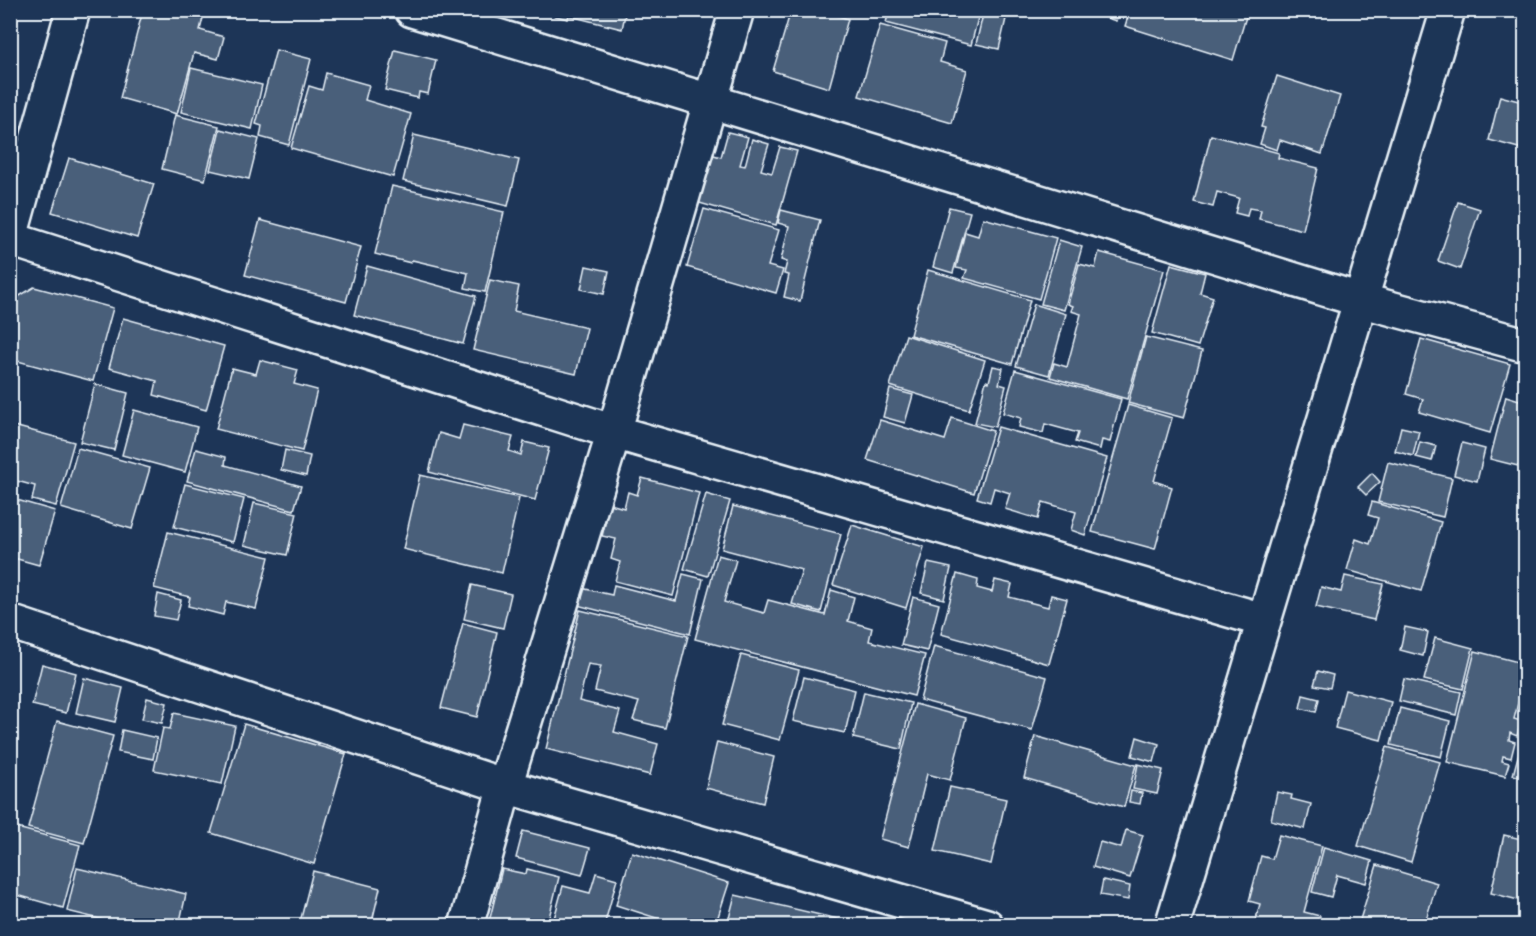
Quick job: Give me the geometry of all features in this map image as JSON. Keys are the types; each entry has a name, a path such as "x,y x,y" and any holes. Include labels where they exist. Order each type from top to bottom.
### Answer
{"street":[{"path":"73,10 10,238 614,432 1263,620"},
{"path":"412,10 1360,300 1526,345"},
{"path":"466,926 505,786 614,432 737,10"},
{"path":"1172,926 1448,10"},
{"path":"10,622 505,786 987,926"}],"building":[{"path":"143,10 205,10 200,30 224,37 218,59 194,53 177,114 120,98"},
{"path":"547,10 570,10 568,19 547,14"},
{"path":"571,10 626,10 622,29 570,16"},
{"path":"791,10 821,10 848,19 829,88 773,71"},
{"path":"889,10 980,10 971,45 886,23"},
{"path":"984,10 994,12 994,10 1008,10 999,49 976,44"},
{"path":"1083,10 1119,10 1116,21"},
{"path":"1130,10 1248,10 1233,60 1125,26"},
{"path":"880,25 945,43 940,62 967,70 952,123 859,96"},
{"path":"276,50 311,59 289,145 260,137 262,126 256,124"},
{"path":"395,50 436,60 428,94 419,92 418,98 385,90"},
{"path":"191,68 262,85 252,129 181,112"},
{"path":"326,73 369,85 365,100 411,114 393,177 291,148 309,86 322,90"},
{"path":"1277,76 1340,96 1322,154 1280,140 1277,150 1260,144 1265,128 1261,127"},
{"path":"1500,96 1526,103 1526,150 1489,140"},
{"path":"175,115 219,126 205,180 162,169"},
{"path":"220,129 259,139 249,179 210,170"},
{"path":"728,132 748,137 740,165 745,166 752,139 769,144 761,170 772,173 780,147 797,151 776,225 689,200 703,152 721,157"},
{"path":"414,135 519,160 508,206 403,181"},
{"path":"1211,135 1279,153 1278,158 1318,168 1303,230 1259,219 1261,210 1249,208 1247,216 1235,213 1239,198 1217,192 1213,207 1194,202"},
{"path":"69,158 154,184 137,238 52,212"},
{"path":"392,186 504,212 485,292 465,288 468,273 375,254"},
{"path":"1458,202 1480,209 1460,269 1438,261"},
{"path":"949,207 970,212 953,273 933,267"},
{"path":"704,209 779,230 768,266 783,270 776,293 687,267"},
{"path":"781,210 820,220 800,301 784,297 789,275 784,274 787,262 781,260 789,226 778,223"},
{"path":"983,218 1056,238 1039,299 964,278 967,270 956,268 965,232 978,236"},
{"path":"260,220 361,247 346,302 245,275"},
{"path":"1059,240 1082,247 1064,310 1041,304"},
{"path":"1099,252 1164,270 1127,399 1050,377 1054,363 1067,367 1081,314 1071,311 1073,306 1068,304 1079,264 1095,268"},
{"path":"1171,264 1205,273 1200,293 1213,297 1198,346 1152,333"},
{"path":"367,266 476,296 463,344 354,315"},
{"path":"586,266 609,271 604,294 581,289"},
{"path":"928,270 1030,300 1012,364 910,335"},
{"path":"490,280 519,286 514,311 587,328 576,374 473,350"},
{"path":"34,287 113,308 93,381 10,359 10,308 13,300"},
{"path":"1034,304 1066,314 1049,375 1016,366"},
{"path":"123,318 224,346 206,410 154,395 157,381 109,368"},
{"path":"906,335 985,360 969,410 890,386"},
{"path":"1146,337 1202,351 1184,418 1128,403"},
{"path":"1421,339 1510,364 1490,433 1419,412 1423,399 1406,394"},
{"path":"260,360 298,370 294,384 317,390 302,451 216,429 232,368 256,374"},
{"path":"993,366 1003,368 999,384 1006,386 995,427 975,423 986,381 989,382"},
{"path":"1015,370 1121,399 1110,442 1102,440 1100,449 1075,442 1078,433 1045,424 1043,433 1019,427 1021,418 1003,413"},
{"path":"95,384 128,393 114,450 80,442"},
{"path":"890,389 913,395 905,423 883,417"},
{"path":"1506,396 1526,402 1526,468 1490,459"},
{"path":"1128,405 1172,418 1154,481 1172,487 1155,549 1092,532"},
{"path":"134,410 197,427 185,472 122,455"},
{"path":"952,418 993,431 974,493 867,460 880,420 945,440"},
{"path":"10,425 74,442 56,506 32,500 35,486 17,481 14,494 10,494"},
{"path":"463,425 513,437 509,451 521,455 524,442 549,448 535,500 429,472 439,433 459,439"},
{"path":"998,427 1107,458 1085,535 1071,530 1076,512 1043,502 1038,519 1005,509 1010,493 994,488 990,502 977,498"},
{"path":"1401,427 1419,431 1413,456 1395,451"},
{"path":"1420,442 1436,446 1432,461 1416,457"},
{"path":"1462,443 1485,449 1477,481 1454,475"},
{"path":"78,448 150,468 132,529 61,508"},
{"path":"196,449 226,457 225,465 301,486 294,510 187,481"},
{"path":"285,450 310,456 306,476 281,470"},
{"path":"1388,462 1452,478 1443,517 1378,502"},
{"path":"1372,473 1380,482 1366,495 1358,487"},
{"path":"420,475 519,498 502,573 403,549"},
{"path":"642,478 699,493 673,596 615,581 620,562 611,559 616,539 602,536 610,504 624,508 628,492 637,495"},
{"path":"185,484 244,499 233,542 174,527"},
{"path":"706,494 730,501 708,576 684,569"},
{"path":"10,498 55,511 39,565 10,557"},
{"path":"1372,502 1441,522 1421,591 1347,570 1356,539 1370,544 1378,518 1368,515"},
{"path":"254,503 297,513 287,555 244,545"},
{"path":"733,506 841,534 821,612 792,604 802,570 722,549"},
{"path":"852,525 924,547 906,608 833,585"},
{"path":"168,532 269,557 256,609 226,602 223,615 188,606 190,597 154,588"},
{"path":"718,555 736,560 724,602 764,613 768,600 825,615 831,590 854,597 848,621 872,628 869,641 925,655 914,696 695,639"},
{"path":"928,563 951,568 944,599 921,593"},
{"path":"683,574 703,579 690,634 577,605 581,588 612,595 614,585 676,601"},
{"path":"957,574 978,580 977,588 992,592 995,580 1012,584 1009,597 1048,607 1051,595 1067,599 1049,664 941,634"},
{"path":"1345,576 1383,584 1374,620 1316,607 1321,587 1341,592"},
{"path":"472,585 511,594 503,628 464,619"},
{"path":"158,594 181,600 176,620 154,616"},
{"path":"913,597 939,604 927,651 901,645"},
{"path":"580,610 688,636 665,728 633,720 639,702 595,691 601,666 588,664 579,701 620,711 614,732 658,744 650,775 546,749"},
{"path":"463,623 497,632 477,717 441,708"},
{"path":"1405,627 1428,632 1423,656 1400,650"},
{"path":"1435,638 1473,648 1463,689 1424,680"},
{"path":"934,646 1047,677 1032,730 920,700"},
{"path":"1475,651 1526,664 1523,688 1526,688 1526,700 1519,699 1514,719 1521,721 1517,736 1510,733 1509,740 1515,742 1511,758 1503,756 1502,761 1509,763 1505,776 1447,762"},
{"path":"741,655 799,670 780,740 722,725"},
{"path":"42,664 76,673 66,713 32,705"},
{"path":"1318,671 1333,675 1330,688 1314,685"},
{"path":"804,677 855,690 845,733 793,721"},
{"path":"84,678 123,688 115,722 76,713"},
{"path":"1404,679 1461,692 1456,715 1399,701"},
{"path":"1345,690 1391,702 1381,740 1335,728"},
{"path":"864,692 911,703 901,749 853,738"},
{"path":"1303,695 1319,699 1316,712 1300,708"},
{"path":"147,698 167,703 162,723 142,719"},
{"path":"915,704 966,718 950,780 927,774 909,847 880,839"},
{"path":"1400,708 1450,721 1441,757 1391,745"},
{"path":"174,713 235,726 222,784 154,770 163,728 170,729"},
{"path":"57,721 113,736 84,843 28,828"},
{"path":"244,724 346,754 314,864 211,833"},
{"path":"1526,726 1526,778 1513,775"},
{"path":"122,730 157,738 153,759 118,752"},
{"path":"1035,736 1136,765 1124,807 1024,778"},
{"path":"1137,737 1159,744 1154,762 1132,756"},
{"path":"717,742 774,757 763,803 706,788"},
{"path":"1387,747 1440,762 1411,862 1358,846"},
{"path":"1138,764 1163,770 1157,794 1133,789"},
{"path":"950,787 1006,799 991,864 935,851"},
{"path":"1131,791 1142,793 1140,804 1129,802"},
{"path":"1277,792 1292,795 1291,799 1311,804 1305,829 1271,820"},
{"path":"10,826 80,845 63,908 10,893"},
{"path":"1126,830 1143,835 1130,878 1093,867 1100,842 1121,848"},
{"path":"523,831 590,848 582,875 516,858"},
{"path":"1279,835 1322,846 1304,912 1320,916 1317,926 1254,926 1260,904 1249,901 1261,856 1272,859"},
{"path":"1504,835 1526,840 1526,902 1491,893"},
{"path":"1324,847 1372,861 1366,883 1337,875 1331,897 1312,892"},
{"path":"632,852 729,883 715,926 681,926 616,905"},
{"path":"1377,865 1437,883 1424,926 1358,926"},
{"path":"77,868 186,894 179,926 128,926 67,911"},
{"path":"502,869 526,874 527,869 559,877 547,926 488,926"},
{"path":"313,871 380,888 371,926 299,926"},
{"path":"596,873 617,879 604,926 552,926 563,886 590,893"},
{"path":"1103,880 1130,886 1128,900 1100,895"},
{"path":"735,895 842,920 840,926 727,926"}]}
